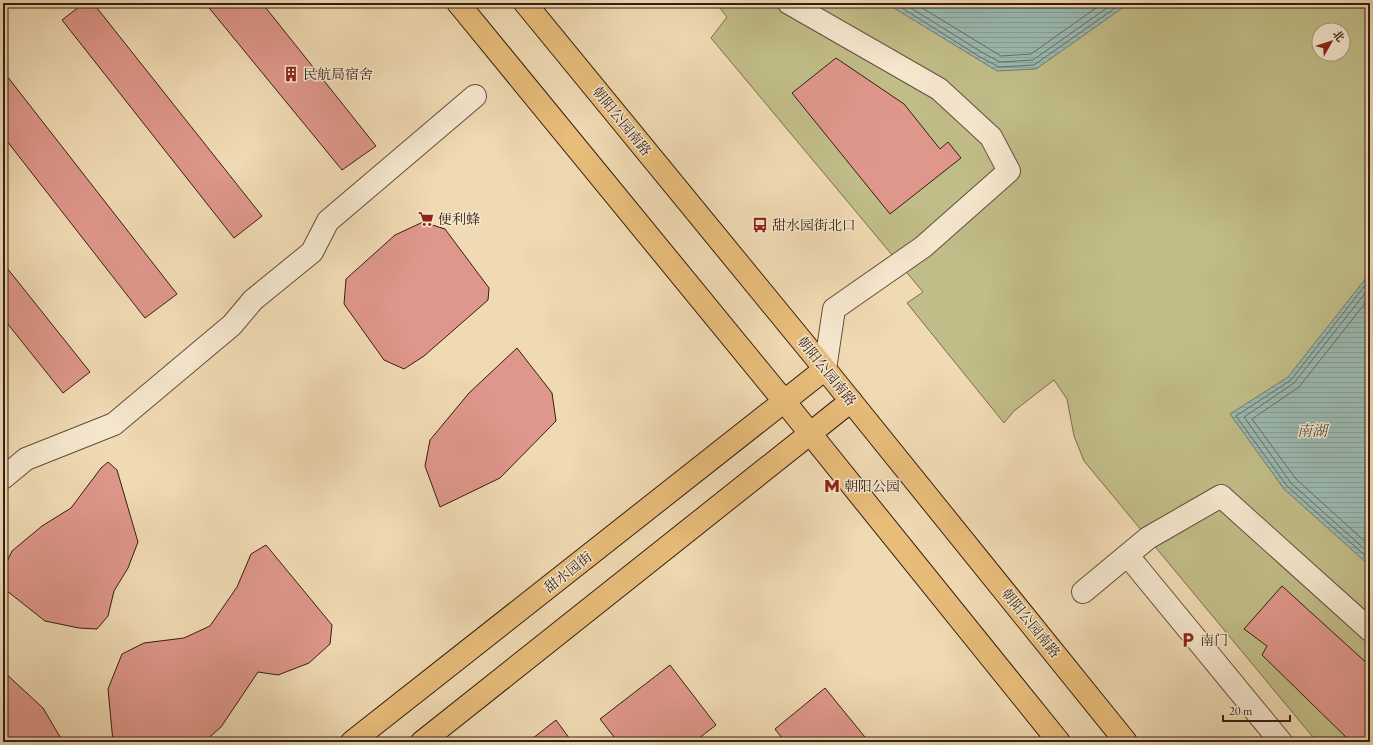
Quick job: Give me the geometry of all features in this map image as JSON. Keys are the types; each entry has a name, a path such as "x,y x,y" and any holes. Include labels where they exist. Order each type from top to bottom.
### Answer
{"main road":[{"path":"458,3 784,401 1058,742"},
{"name":"朝阳公园南路","path":"525,3 825,369 1126,742"},
{"name":"甜水园街","path":"352,742 825,369"},
{"path":"422,742 851,401"}],"lane":[{"path":"789,3 939,89 991,137 1009,171 923,247 834,309 825,369"},
{"path":"3,478 26,459 114,424 232,325 253,300 312,252 328,221 475,96"},
{"path":"1083,592 1148,538 1222,496 1370,630"},
{"path":"1128,556 1281,742"}],"shaded area":[{"path":"716,3 1370,3 1370,742 1317,742 1084,461 1074,436 1067,399 1054,380 1014,411 1004,423 907,303 923,292 711,38 727,17"}],"water":[{"path":"886,3 1124,3 1121,9 1036,69 997,71"},
{"name":"南湖","path":"1370,273 1370,566 1284,489 1230,414 1288,377"}],"building":[{"path":"84,3 93,3 262,216 234,238 62,20"},
{"name":"民航局宿舍","path":"205,3 262,3 376,146 342,170"},
{"path":"836,58 904,104 940,149 948,142 961,158 890,214 792,93"},
{"path":"3,71 177,294 145,318 3,136"},
{"path":"423,222 445,229 489,288 488,300 424,356 404,369 384,360 344,304 346,279 395,235"},
{"path":"3,263 90,372 63,393 3,318"},
{"path":"517,348 552,393 556,421 500,478 440,507 425,466 430,440 469,393"},
{"path":"108,462 117,470 138,542 128,568 114,591 108,616 97,629 79,628 45,621 7,591 3,579 3,570 12,551 42,526 71,508 101,468"},
{"path":"266,545 332,625 330,644 309,663 278,675 258,672 221,727 204,742 113,742 108,689 122,654 144,643 184,638 210,626 237,587 251,554"},
{"path":"1282,586 1370,666 1370,742 1351,742 1262,655 1267,646 1244,629"},
{"path":"670,665 716,725 694,742 618,742 600,719"},
{"path":"3,671 43,708 63,742 3,742"},
{"path":"825,688 869,742 785,742 775,729"},
{"path":"556,720 572,742 528,742"}],"place":[{"name":"民航局宿舍","path":"291,74"},
{"name":"便利蜂","path":"426,219"},
{"name":"甜水园街北口","path":"760,225"},
{"name":"朝阳公园","path":"832,486"},
{"name":"南门","path":"1188,640"}]}
